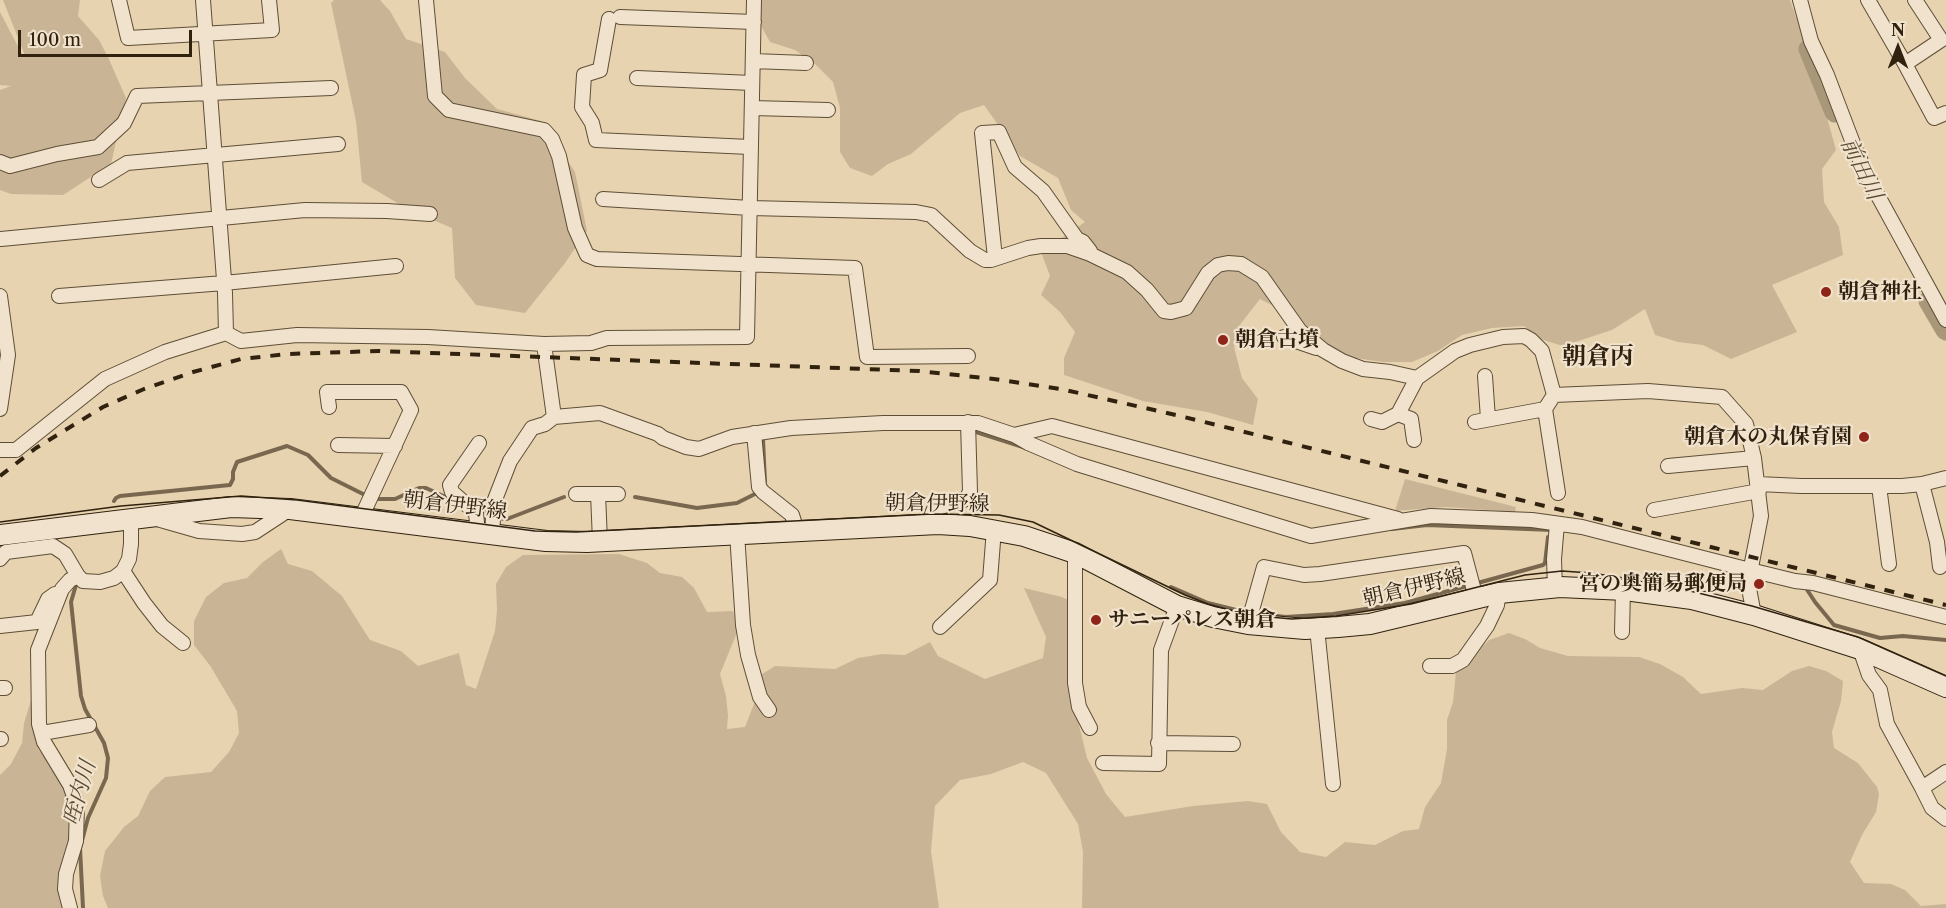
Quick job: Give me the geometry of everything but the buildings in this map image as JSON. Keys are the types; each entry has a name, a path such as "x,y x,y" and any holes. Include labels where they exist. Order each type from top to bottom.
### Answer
{"main road":[{"name":"朝倉伊野線","path":"0,536 231,507 290,509 366,505 485,522 546,541 600,541 933,524 994,529 1024,536 1075,553 1177,606 1213,617 1248,624 1317,628 1370,624 1499,592 1555,588 1623,590 1692,599 1754,615 1860,649 1946,687"}],"street":[{"path":"119,0 128,38 272,30 269,0"},
{"path":"203,0 226,333"},
{"path":"426,0 435,96 449,110 544,130 552,139 559,156 575,228 587,255 597,259 855,268 867,357 968,356"},
{"path":"0,450 16,450 105,379 165,352 226,333 241,341 297,335 428,337 544,344 591,343 607,338 747,337 754,0"},
{"path":"1800,0 1811,41 1827,75 1856,151 1871,183 1946,320"},
{"path":"1869,0 1934,118 1946,113"},
{"path":"1905,64 1943,39 1916,0"},
{"path":"750,147 596,140 592,123 582,107 584,75 600,70 615,18 754,22"},
{"path":"753,61 806,63"},
{"path":"637,78 752,84"},
{"path":"0,162 10,166 57,154 98,147 124,123 136,96 331,88"},
{"path":"752,108 828,110"},
{"path":"995,258 982,134 999,132 1015,167 1043,191 1077,239 1088,247 1090,254"},
{"path":"99,180 127,163 338,144"},
{"path":"603,199 750,208 916,212 931,215 970,251 985,260 1041,246 1067,246 1090,254 1127,272 1147,290 1164,311 1171,312 1186,308 1208,273 1218,265 1241,264 1262,277 1300,331 1323,350"},
{"path":"1,239 305,210 430,214"},
{"path":"59,296 224,284 396,266"},
{"path":"1932,296 1946,290"},
{"path":"0,296 8,355 0,409"},
{"path":"1371,419 1382,422 1398,414 1417,378 1455,351 1503,337 1524,336 1542,351 1554,395 1545,409 1558,493"},
{"path":"1284,337 1323,350 1352,366 1417,378"},
{"path":"544,344 554,417"},
{"path":"1485,375 1482,421 1545,409"},
{"path":"1554,395 1648,391 1722,397 1746,424 1754,458 1761,516 1748,583 1754,615"},
{"path":"329,407 327,392 401,392 411,410 366,505"},
{"path":"479,443 450,485 452,492 485,522 510,461 532,428 554,417 600,413 658,434 677,445 695,448 754,433 836,425 978,423 1014,435 1077,464 1311,536 1376,526 1402,519 1431,516 1521,519 1582,527 1751,566 1795,581 1813,583 1946,617"},
{"path":"1398,414 1411,419 1414,440"},
{"path":"933,524 934,509 966,499 970,492 968,422"},
{"path":"1014,435 1052,426 1402,519"},
{"path":"754,433 759,487 790,512 797,531"},
{"path":"338,445 395,446"},
{"path":"1668,466 1754,458"},
{"path":"1654,510 1758,487 1879,486 1922,484 1946,479"},
{"path":"1922,484 1937,542 1940,567"},
{"path":"1879,486 1889,564"},
{"path":"576,494 618,494"},
{"path":"598,494 600,541"},
{"path":"0,559 6,552 53,546 65,554 78,576 83,580 100,582 114,578 123,571 129,559 139,518 199,531 242,534 255,532 290,509"},
{"path":"1555,588 1554,559 1557,524"},
{"path":"940,627 990,580 994,529"},
{"path":"737,533 747,655 760,697 769,710"},
{"path":"1075,553 1075,683 1080,707 1090,728"},
{"path":"1248,624 1264,567 1304,575 1320,574 1464,553 1476,598"},
{"path":"123,571 162,626 183,643"},
{"path":"0,626 37,622 48,599 78,576"},
{"path":"62,589 38,650 39,724 50,756 75,795 77,805 75,841 66,874 65,889 70,908"},
{"path":"1622,632 1623,590"},
{"path":"1430,666 1452,666 1463,660 1487,626 1497,605 1499,592"},
{"path":"1103,763 1159,764 1161,650 1177,606"},
{"path":"1317,628 1333,784"},
{"path":"1860,649 1869,675 1880,690 1887,724 1932,808 1946,819"},
{"path":"42,733 89,725"},
{"path":"1158,743 1233,744"},
{"path":"1922,788 1946,772"}],"shaded area":[{"path":"3,0 80,0 78,16 99,40 126,98 111,164 63,195 11,194 0,190 0,90 11,86 0,85 0,12 23,56 24,53"},
{"path":"334,0 380,0 390,11 406,39 445,52 465,78 497,109 541,121 575,172 587,231 525,313 476,305 455,278 452,228 409,210 362,182 356,121 331,3"},
{"path":"762,0 1790,0 1811,59 1836,150 1822,169 1824,202 1839,227 1843,255 1772,285 1797,332 1731,359 1703,345 1678,342 1655,335 1645,309 1612,330 1563,346 1540,339 1524,326 1492,328 1462,335 1438,351 1412,362 1383,362 1348,357 1325,343 1289,314 1260,299 1239,326 1234,347 1242,378 1258,399 1253,425 1207,412 1143,401 1064,375 1064,358 1075,332 1060,312 1041,295 1050,276 1041,252 1085,222 1071,210 1058,178 1020,156 984,105 960,113 911,154 888,164 872,176 850,168 840,152 840,108 833,82 815,64 795,50 770,42 760,24"},
{"path":"1405,479 1516,507 1515,512 1446,507 1395,511"},
{"path":"281,549 288,564 312,571 342,596 370,640 401,651 418,666 459,653 466,685 476,689 495,631 496,584 506,567 523,555 619,554 647,563 660,573 682,577 694,588 707,612 733,611 738,630 720,674 726,696 727,729 745,727 754,704 759,676 775,666 835,669 858,658 882,654 905,655 930,642 938,656 985,679 1043,658 1046,637 1024,588 1062,597 1078,605 1073,700 1087,758 1106,794 1125,817 1193,806 1248,801 1267,804 1281,832 1300,852 1326,857 1345,842 1375,845 1403,831 1419,829 1425,807 1441,783 1447,749 1447,720 1453,702 1456,672 1489,640 1509,633 1540,648 1568,656 1639,657 1660,664 1683,677 1701,694 1742,688 1763,690 1792,671 1809,666 1826,671 1843,681 1841,701 1832,732 1834,748 1858,763 1877,787 1879,794 1876,812 1862,835 1850,862 1864,883 1891,884 1905,890 1921,906 1946,904 1946,908 1082,908 1083,852 1078,824 1046,773 1023,762 991,774 960,780 935,806 931,851 939,908 108,908 103,896 100,876 105,851 124,827 138,816 150,791 165,777 211,772 229,752 239,733 237,711 211,667 194,645 194,621 206,597 224,583 247,578"},
{"path":"33,694 33,726 38,749 55,768 74,803 68,908 0,908 0,775 11,764 22,743 24,723"}],"waterway":[{"name":"前田川","path":"1809,49 1835,112"},
{"name":"前田川","path":"1929,301 1946,330"},
{"path":"973,431 1023,447"},
{"path":"765,437 763,439 765,482"},
{"path":"114,501 120,496 230,485 237,462 287,446 308,455 331,478 367,496"},
{"path":"374,499 395,499 419,488 426,488 452,500"},
{"path":"635,497 697,508 737,503 757,493"},
{"path":"481,517 507,519 564,497"},
{"path":"1392,529 1427,525 1552,530"},
{"path":"1171,587 1208,603 1248,613 1286,617 1333,614 1405,603 1543,565 1548,537"},
{"name":"咥内川","path":"76,585 71,602 81,696 85,709 104,743 108,758 106,778 88,818 80,848 83,908"},
{"path":"1804,585 1834,625 1880,638 1903,636 1946,640"}],"tram line":[{"path":"0,522 121,506 241,496 297,500 535,531 576,532 932,514 999,515 1033,522 1185,595 1248,615 1292,619 1336,616 1411,604 1525,575 1562,571 1591,573 1657,583 1752,606 1858,637 1946,676"}],"railway":[{"path":"0,476 36,448 103,407 144,389 241,359 288,354 379,351 919,371 1061,389 1176,415 1946,605"}],"place":[{"name":"朝倉神社","path":"1826,292"},
{"name":"朝倉古墳","path":"1223,340"},
{"name":"朝倉木の丸保育園","path":"1864,437"},
{"name":"宮の奥簡易郵便局","path":"1759,584"},
{"name":"サニーパレス朝倉","path":"1096,620"}],"district":[{"name":"朝倉丙","path":"1598,357"}]}
